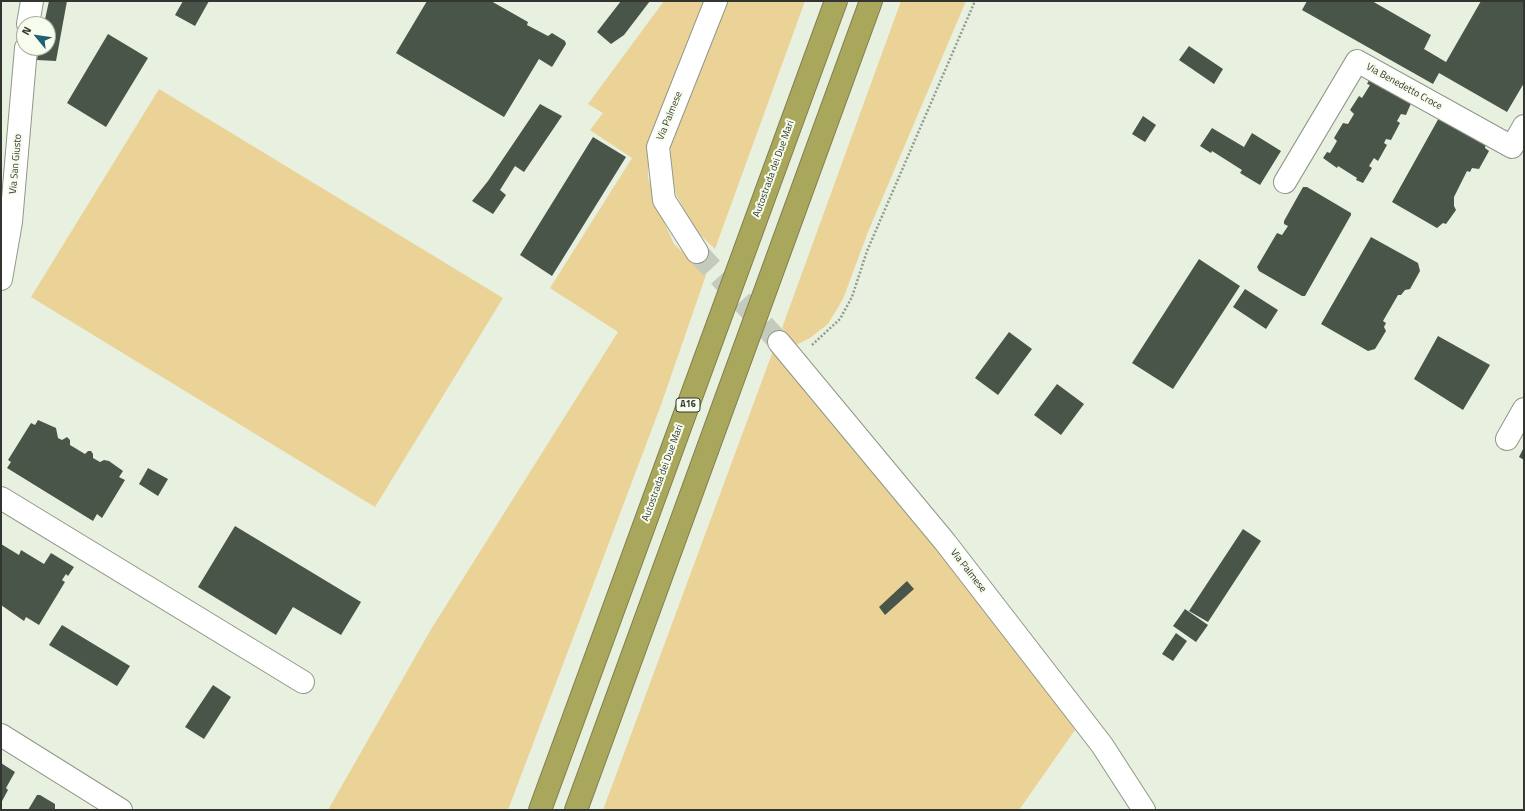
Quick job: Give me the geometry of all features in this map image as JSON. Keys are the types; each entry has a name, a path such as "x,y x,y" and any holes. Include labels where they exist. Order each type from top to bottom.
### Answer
{"highway":[{"name":"Autostrada dei Due Mari","path":"540,810 836,1"},
{"path":"576,810 871,1"}],"street":[{"path":"29,16 32,1"},
{"name":"Via Palmese","path":"697,252 664,200 658,147 716,1"},
{"name":"Via San Giusto","path":"1,279 7,195 25,56"},
{"name":"Via Benedetto Croce","path":"1285,182 1357,61 1512,147 1524,126"},
{"name":"Via Palmese","path":"779,342 950,548 1102,745 1144,810"},
{"path":"1506,439 1524,409"},
{"path":"1,498 303,682"},
{"path":"583,810 660,580"},
{"path":"534,810 594,661"},
{"path":"1,735 121,810"}],"path":[{"path":"795,360 840,320 852,297 867,251 975,1"}],"shaded area":[{"path":"664,1 708,1 648,151 648,178 663,220 674,244 706,275 661,405 508,810 328,810 430,631 618,332 550,288 632,158 590,130 603,113 588,104"},
{"path":"728,1 805,1 715,249 695,230 676,194 670,166 671,135"},
{"path":"901,1 966,1 868,232 843,299 828,324 810,338 796,345 782,328"},
{"path":"159,89 503,298 375,507 31,297"},
{"path":"773,351 955,569 1038,675 1075,730 1019,810 603,810"}],"building":[{"path":"49,1 67,1 56,61 37,60 38,56 56,56 56,16 46,16"},
{"path":"183,1 209,1 195,26 175,15"},
{"path":"427,1 491,1 528,22 527,25 548,36 552,33 565,41 566,44 552,67 539,59 504,117 396,53"},
{"path":"621,1 650,1 624,35 611,44 597,32"},
{"path":"1307,1 1372,1 1431,35 1424,49 1446,62 1481,1 1524,1 1524,83 1507,112 1439,73 1433,84 1302,10"},
{"path":"108,34 148,58 106,127 67,103"},
{"path":"1189,46 1223,69 1214,84 1179,60"},
{"path":"1370,78 1412,101 1406,115 1401,114 1397,121 1400,123 1391,140 1386,139 1384,143 1387,145 1378,161 1374,158 1369,166 1372,168 1363,183 1323,158 1327,152 1330,153 1337,141 1334,138 1343,123 1348,124 1354,114 1350,110 1359,96 1362,98 1370,85 1367,84"},
{"path":"540,104 562,116 524,172 515,166 500,190 506,195 493,214 472,201 488,181"},
{"path":"1143,116 1156,125 1145,142 1132,134"},
{"path":"1440,116 1486,142 1485,148 1489,151 1479,169 1472,168 1470,172 1467,171 1454,197 1454,206 1456,210 1446,224 1443,223 1437,228 1392,202"},
{"path":"1212,128 1244,147 1252,133 1281,151 1260,185 1240,173 1242,170 1212,151 1211,153 1200,146"},
{"path":"593,137 626,157 552,276 520,255"},
{"path":"1303,187 1307,187 1351,213 1305,296 1302,296 1259,271 1257,267 1277,233 1282,235 1288,226 1284,224 1284,221"},
{"path":"1371,237 1418,263 1420,271 1410,289 1405,290 1401,295 1398,295 1383,321 1386,323 1384,327 1386,331 1375,349 1368,351 1321,324"},
{"path":"1199,259 1240,286 1173,389 1132,363"},
{"path":"1245,289 1278,310 1266,329 1233,307"},
{"path":"1009,332 1032,349 998,395 975,378"},
{"path":"1438,336 1490,365 1463,410 1414,379"},
{"path":"1057,384 1084,404 1061,435 1034,415"},
{"path":"38,420 56,428 58,438 62,440 67,437 70,440 70,445 85,454 88,451 91,451 93,458 100,462 104,460 109,461 123,471 119,477 125,480 102,518 97,514 93,521 7,468 11,462 8,460 31,423 35,425"},
{"path":"1524,447 1524,460 1519,457"},
{"path":"148,468 168,479 158,496 139,484"},
{"path":"235,526 361,602 341,635 293,607 276,635 198,587"},
{"path":"1243,529 1261,541 1208,622 1189,611"},
{"path":"1,544 19,555 21,550 44,564 51,553 74,567 68,576 66,574 62,580 65,582 39,625 26,617 24,621 1,605"},
{"path":"907,581 914,589 885,615 879,607"},
{"path":"1185,609 1208,625 1196,642 1173,626"},
{"path":"62,625 130,666 117,686 49,645"},
{"path":"1176,633 1187,641 1173,661 1162,654"},
{"path":"213,685 231,697 204,739 185,727"},
{"path":"1,763 15,772 6,788 8,790 1,803"},
{"path":"37,795 40,795 55,804 55,810 28,810"}],"tunnel":[{"path":"697,252 779,342"}]}
